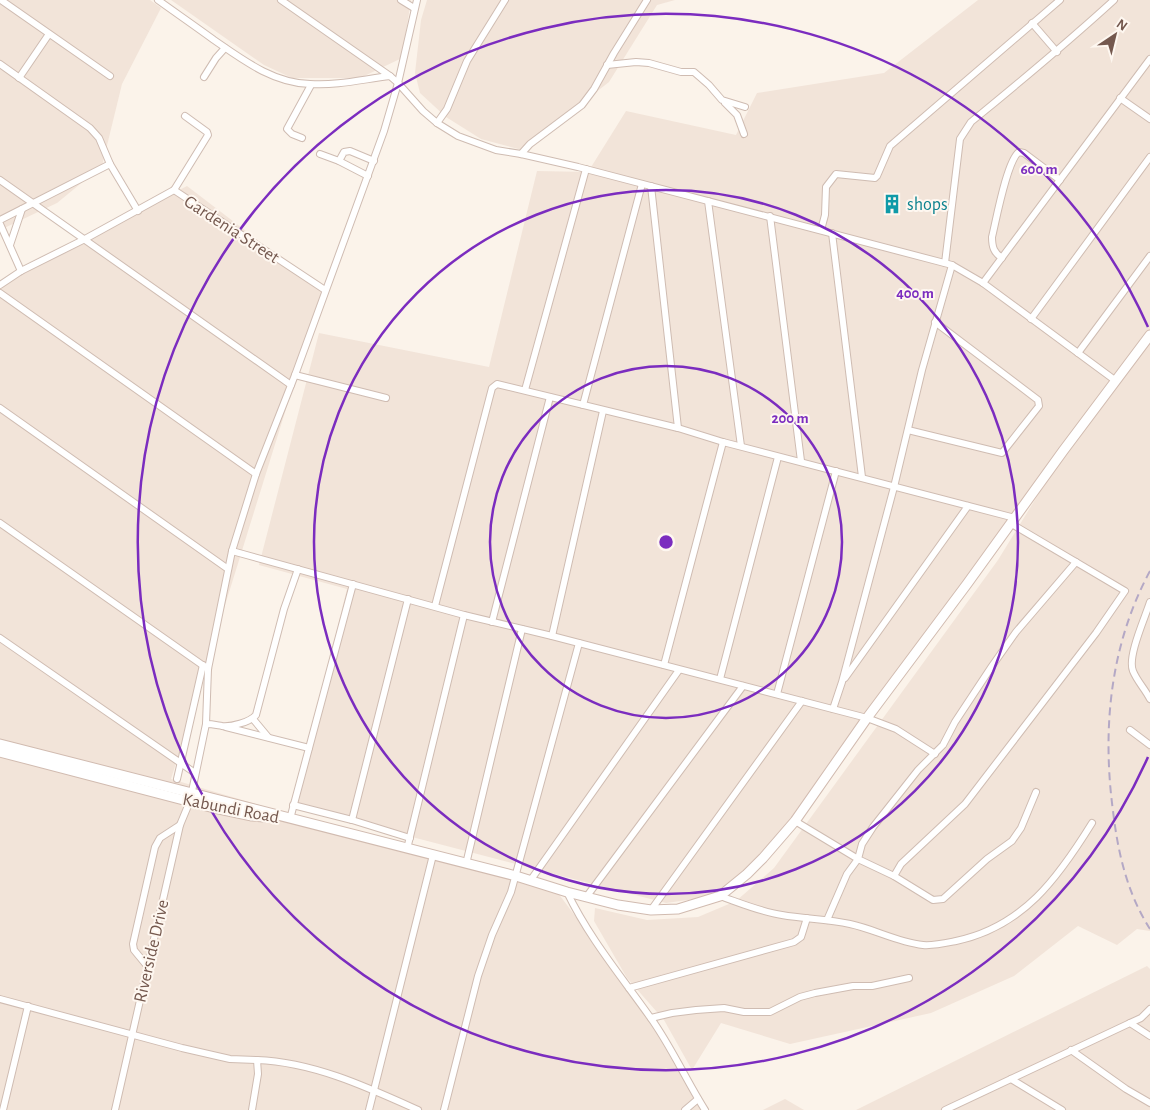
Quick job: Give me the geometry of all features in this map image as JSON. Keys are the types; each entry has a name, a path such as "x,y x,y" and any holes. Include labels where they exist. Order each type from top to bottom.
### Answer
{"street":[{"path":"1,0 110,76"},
{"path":"158,0 226,48 275,77 294,83 311,84 358,81 390,76"},
{"path":"280,0 390,76 423,111 437,123 458,136 496,150 586,169 949,264 983,283 1116,381"},
{"path":"400,0 414,8"},
{"path":"177,779 232,551 256,474 295,375 374,161 398,83 417,0"},
{"path":"437,123 448,109 467,61 505,0"},
{"path":"521,154 530,144 582,105 594,89 646,0"},
{"path":"821,230 826,187 836,174 875,178 878,176 890,146 1060,0"},
{"path":"833,709 842,682 894,487 949,264 960,139 971,122 1023,80 1038,65 1057,52 1114,0"},
{"path":"1032,23 1057,52"},
{"path":"19,78 49,34"},
{"path":"204,77 216,58 226,48"},
{"path":"983,283 1150,59"},
{"path":"607,65 636,62 649,63 681,72 694,72 734,111 744,134"},
{"path":"0,64 90,128 99,138 110,164 138,211"},
{"path":"302,138 292,134 287,129 311,84"},
{"path":"1120,98 1150,119"},
{"path":"722,100 745,107"},
{"path":"174,190 208,135 207,132 185,116"},
{"path":"339,160 344,152 350,151 374,161"},
{"path":"1002,258 995,252 992,246 992,237 1005,182 1014,156 1019,152 1024,153 1060,180"},
{"path":"320,154 339,160 368,176"},
{"path":"1031,319 1150,157"},
{"path":"21,271 0,222 110,164"},
{"path":"525,390 586,169"},
{"path":"0,180 291,385"},
{"path":"583,405 642,184"},
{"path":"651,186 678,428"},
{"name":"Gardenia Street","path":"0,285 21,271 138,211 174,190 325,290"},
{"path":"708,201 740,446"},
{"path":"10,245 22,209"},
{"path":"770,216 801,461"},
{"path":"832,233 862,477"},
{"path":"1078,354 1150,256"},
{"path":"0,294 256,474"},
{"path":"908,430 1002,454 1039,406 1038,400 936,322"},
{"path":"720,896 757,865 795,822 868,718 1150,336"},
{"path":"295,375 386,398"},
{"path":"435,606 492,388 497,384 678,428 723,442 862,477 1013,520 1076,562 1125,591 1096,633 965,804 901,864 894,876"},
{"path":"492,622 550,397"},
{"path":"0,408 228,569"},
{"path":"552,636 603,411"},
{"path":"664,665 723,442"},
{"path":"720,679 778,457"},
{"path":"777,694 836,471"},
{"path":"842,682 968,506"},
{"path":"0,523 205,667"},
{"path":"232,551 464,615 868,718 896,729 936,754"},
{"path":"827,920 847,874 858,859 862,844 873,826 918,770 944,745 955,722 1016,632 1076,562"},
{"path":"222,726 253,719 258,710 284,609 298,569"},
{"path":"290,819 353,584"},
{"path":"352,820 408,599"},
{"path":"1150,602 1131,665 1150,699"},
{"path":"407,849 464,615"},
{"path":"466,864 522,629"},
{"path":"0,638 195,773"},
{"path":"444,1110 478,976 516,876 579,643"},
{"name":"Riverside Drive","path":"115,1110 180,825 191,797 206,724 205,667"},
{"path":"530,881 679,670"},
{"path":"587,896 743,686"},
{"path":"651,910 802,701"},
{"path":"253,719 269,738"},
{"path":"206,724 222,726 309,748"},
{"path":"1130,730 1150,745"},
{"name":"Kabundi Road","path":"0,744 191,797"},
{"name":"Kabundi Road","path":"0,752 290,819 516,876 618,905 651,910 678,909 720,896"},
{"path":"795,822 858,859 894,876 933,900 938,901 943,899 987,859 1012,841 1021,828 1036,792"},
{"path":"293,805 352,820 410,838"},
{"path":"720,896 780,915 850,924 909,943 925,945 974,938 1012,919 1042,893 1079,845 1092,823"},
{"path":"148,967 134,950 133,944 139,915 155,847 160,838 180,825"},
{"path":"369,1110 433,855"},
{"path":"567,892 584,925 651,1018 705,1110"},
{"path":"628,988 794,942 801,937 807,918"},
{"path":"651,1018 672,1013 724,1008 744,1012 770,1012 800,997 815,993 853,986 872,986 909,978"},
{"path":"0,998 230,1059 274,1061 311,1068 418,1110"},
{"path":"3,1110 28,1006"},
{"path":"945,1110 1142,1018 1150,1009"},
{"path":"1130,1023 1150,1036"},
{"path":"1071,1050 1126,1089 1150,1103"},
{"path":"252,1110 256,1088 257,1060"},
{"path":"1011,1079 1062,1110"},
{"path":"685,1110 698,1099"}],"shaded area":[{"path":"0,0 150,0 161,8 122,84 102,166 57,203 0,230"},
{"path":"171,0 411,0 402,58 360,78 292,78 264,65"},
{"path":"427,0 675,0 657,5 609,82 522,150 481,139 446,117 420,93 415,73 421,20"},
{"path":"978,0 1150,0 1150,931 1137,929 1117,945 1078,926 1014,976 931,1013 790,1044 721,1023 692,1070 664,1020 627,978 594,921 595,908 647,920 698,917 736,901 774,868 998,560 1057,464 770,852 717,896 666,903 293,806 347,589 259,565 319,333 489,367 537,171 588,172 626,111 736,135 757,93 884,73"},
{"path":"187,186 323,290 171,779 558,893 655,1023 705,1110 0,1110 0,283"},
{"path":"1147,966 1150,969 1150,1110 856,1110"},
{"path":"785,1099 804,1110 763,1110"}],"railway":[{"path":"1150,571 1136,599 1126,628 1112,688 1109,719 1110,780 1118,842 1125,872 1135,901 1150,929"}],"place":[{"name":"shops","path":"892,204"}]}
